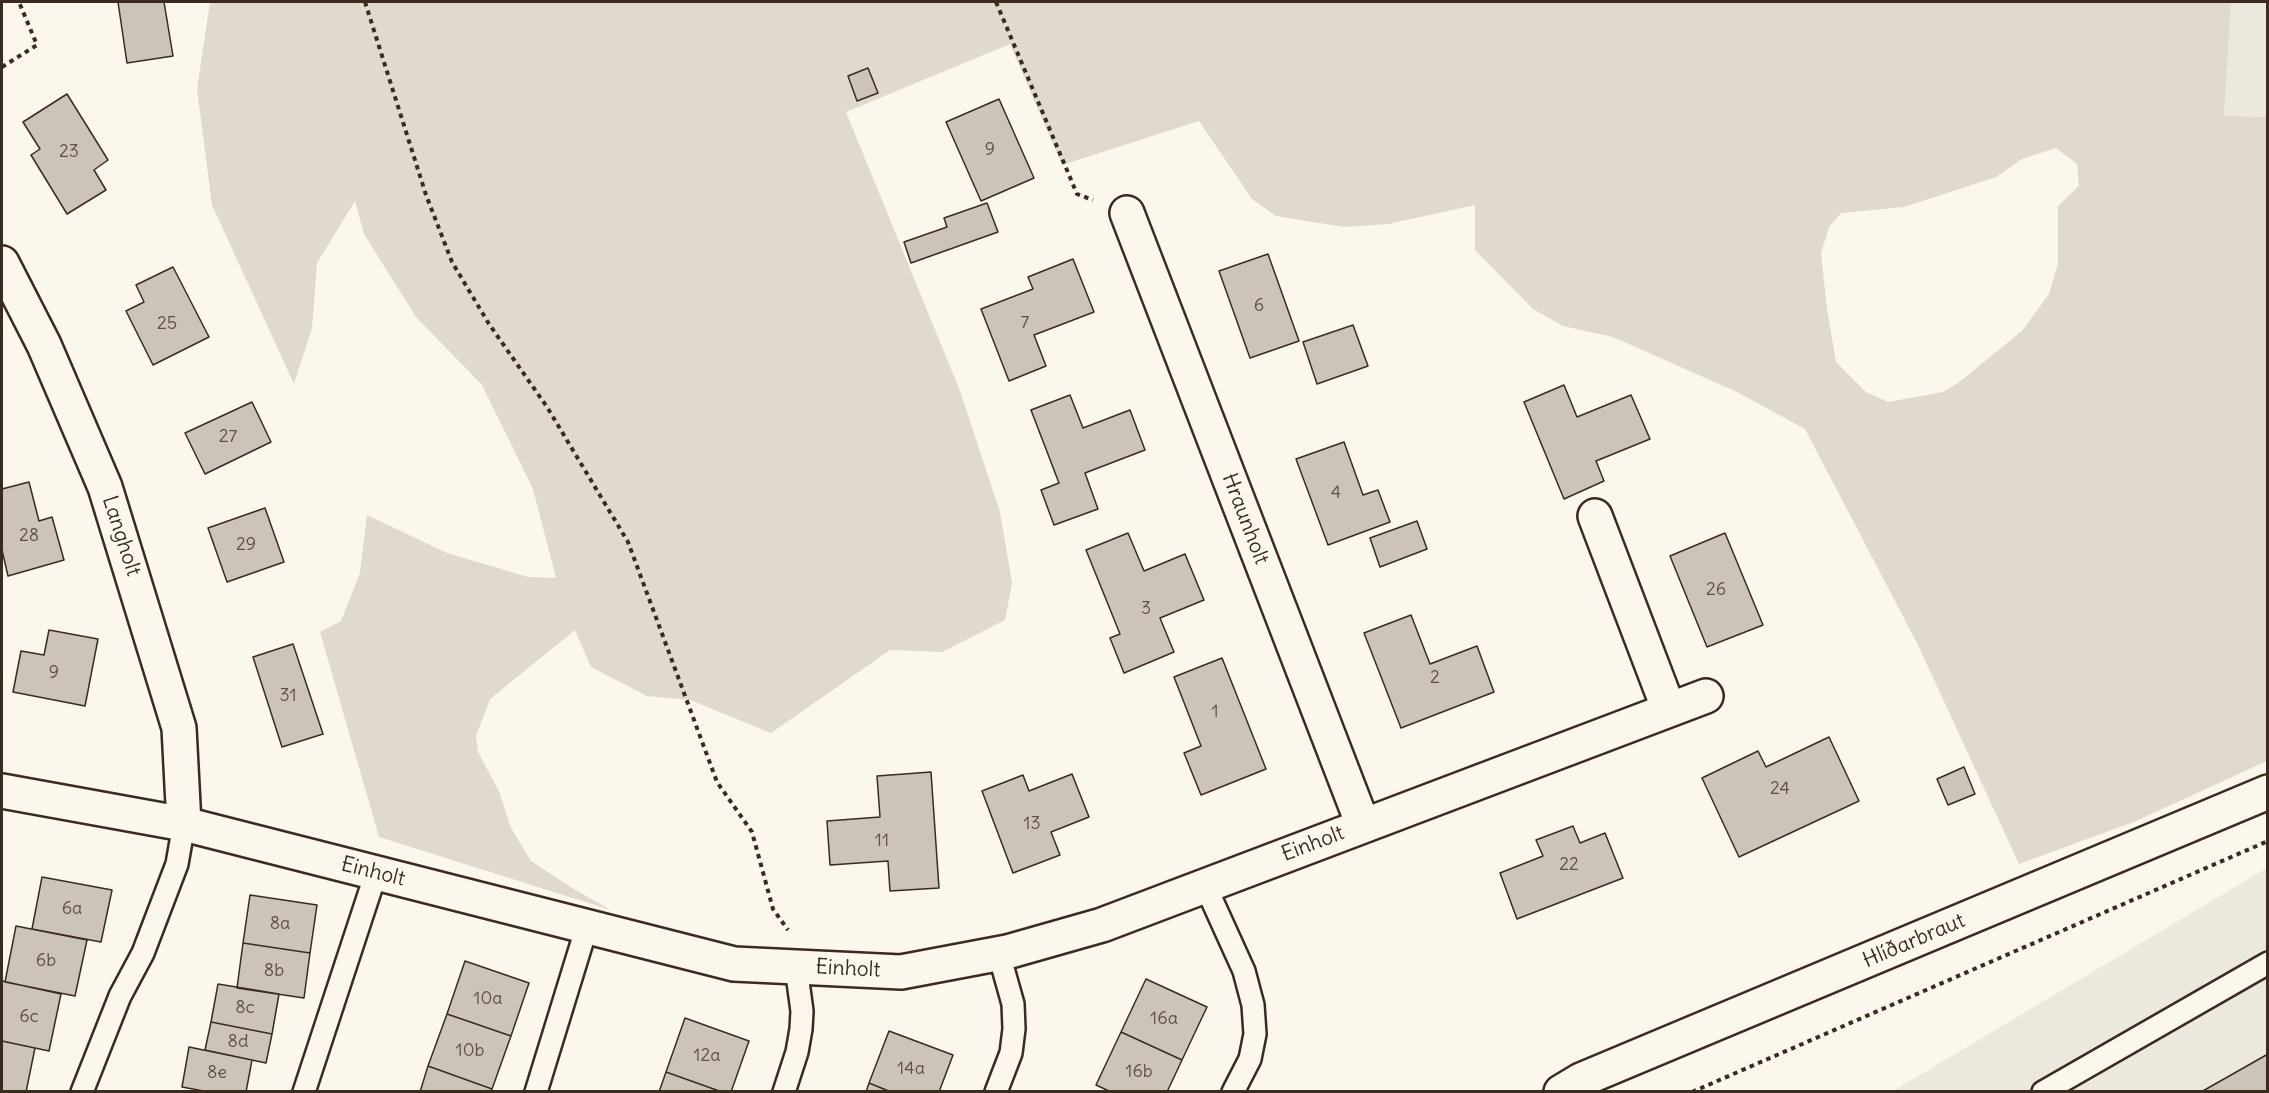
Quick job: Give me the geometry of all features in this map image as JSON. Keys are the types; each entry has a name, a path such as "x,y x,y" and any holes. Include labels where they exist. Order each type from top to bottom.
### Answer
{"street":[{"name":"Hraunholt","path":"1127,213 1363,825"},
{"name":"Langholt","path":"2,263 44,345 105,487 179,728 184,824"},
{"path":"1595,516 1670,710"},
{"name":"Einholt","path":"2,791 184,824 734,964 901,972 999,954 1102,925 1706,696"},
{"name":"Hlíðarbraut","path":"1561,1092 1581,1080 2268,792"}],"lane":[{"path":"82,1092 120,996 143,953 177,864 184,824"},
{"path":"304,1092 376,873"},
{"path":"1205,885 1244,971 1253,1005 1255,1034 1250,1059 1233,1092"},
{"path":"536,1092 587,926"},
{"path":"996,1092 1011,1053 1014,1029 1013,1004 999,954"},
{"path":"2043,1092 2268,963"},
{"path":"784,1092 797,1052 806,967"}],"path":[{"path":"2,67 37,45 19,2"},
{"path":"366,2 426,195 452,262 489,324 547,406 628,542 717,782 752,832 773,909 806,967"},
{"path":"996,2 1077,194 1127,213"},
{"path":"1692,1092 2268,841"}],"shaded area":[{"path":"210,2 2231,2 2224,116 2268,117 2267,761 2136,821 2019,864 1918,645 1805,429 1737,392 1613,337 1563,326 1533,309 1475,250 1475,205 1388,224 1344,227 1276,216 1252,199 1199,121 1062,165 1010,44 846,112 960,391 1000,512 1012,583 1005,620 942,652 890,650 771,733 690,700 647,696 591,667 575,630 490,699 476,736 478,752 499,791 511,828 531,861 611,910 379,837 320,632 341,621 360,573 367,515 447,553 528,577 556,578 533,489 482,385 416,317 364,234 355,201 317,263 312,328 294,384 212,205 197,89","holes":["2056,148 2077,164 2079,186 2058,206 2058,264 2049,294 2022,331 1958,383 1943,392 1888,402 1866,392 1836,362 1821,253 1829,227 1841,213 1904,207 1996,177 2022,159"]},
{"path":"2231,2 2267,2 2267,117 2224,116"},
{"path":"2267,868 2267,1091 1893,1091"}],"building":[{"path":"118,2 164,2 173,56 127,63"},
{"path":"868,68 878,93 857,101 848,76"},
{"path":"67,94 108,160 94,170 106,190 67,214 31,155 40,149 23,122"},
{"path":"999,99 1034,178 981,201 946,122"},
{"path":"987,203 998,232 911,263 904,242 947,227 944,218"},
{"path":"1268,254 1299,341 1250,358 1219,271"},
{"path":"1073,259 1094,312 1034,335 1046,366 1009,381 981,309 1033,289 1028,277"},
{"path":"173,267 209,337 153,365 126,311 144,302 136,285"},
{"path":"1353,325 1368,366 1317,384 1303,342"},
{"path":"1564,385 1577,417 1631,395 1650,439 1596,461 1604,481 1564,499 1524,402"},
{"path":"1070,395 1083,428 1130,410 1145,450 1085,473 1098,509 1054,525 1041,490 1059,483 1031,410"},
{"path":"252,402 271,442 205,474 185,433"},
{"path":"1344,442 1363,495 1378,490 1390,522 1328,545 1296,459"},
{"path":"29,482 39,521 52,517 64,560 8,576 2,550 2,489"},
{"path":"265,508 284,562 227,582 208,528"},
{"path":"1417,521 1427,549 1380,567 1370,538"},
{"path":"1128,533 1144,571 1185,554 1204,600 1160,618 1174,652 1124,673 1110,638 1120,634 1086,550"},
{"path":"1725,533 1763,625 1707,647 1670,556"},
{"path":"1411,615 1430,664 1477,646 1494,692 1401,728 1364,633"},
{"path":"49,630 98,639 85,706 13,692 21,651 44,655"},
{"path":"293,644 323,734 282,747 253,657"},
{"path":"1222,658 1266,769 1201,795 1184,753 1201,746 1174,677"},
{"path":"1829,737 1859,801 1739,857 1702,778 1758,751 1766,767"},
{"path":"1964,767 1975,794 1948,805 1937,779"},
{"path":"931,772 939,888 890,891 888,861 830,865 827,821 880,817 877,776"},
{"path":"1072,774 1089,817 1051,832 1060,855 1013,873 982,791 1023,775 1029,791"},
{"path":"1573,826 1580,843 1605,833 1623,878 1517,919 1500,873 1543,856 1536,840"},
{"path":"42,877 112,890 101,942 32,929"},
{"path":"250,895 317,905 310,953 243,943"},
{"path":"16,926 87,940 75,996 5,982"},
{"path":"243,943 310,953 304,998 237,988"},
{"path":"465,961 529,983 511,1036 447,1014"},
{"path":"1146,979 1207,1007 1182,1060 1121,1032"},
{"path":"2,981 61,994 49,1051 2,1041"},
{"path":"218,984 279,994 272,1034 211,1022"},
{"path":"447,1014 511,1036 492,1089 428,1066"},
{"path":"685,1018 749,1041 731,1092 722,1092 666,1072"},
{"path":"211,1022 272,1034 266,1063 205,1050"},
{"path":"889,1031 953,1055 939,1092 891,1092 869,1083"},
{"path":"1121,1032 1182,1060 1167,1092 1111,1092 1096,1085"},
{"path":"2,1041 35,1048 26,1092 2,1092"},
{"path":"189,1047 252,1060 246,1092 209,1092 182,1087"},
{"path":"2268,1054 2268,1092 2201,1092"},
{"path":"428,1066 492,1089 491,1092 420,1092"},
{"path":"666,1072 722,1092 659,1092"},
{"path":"869,1083 891,1092 866,1092"}]}
